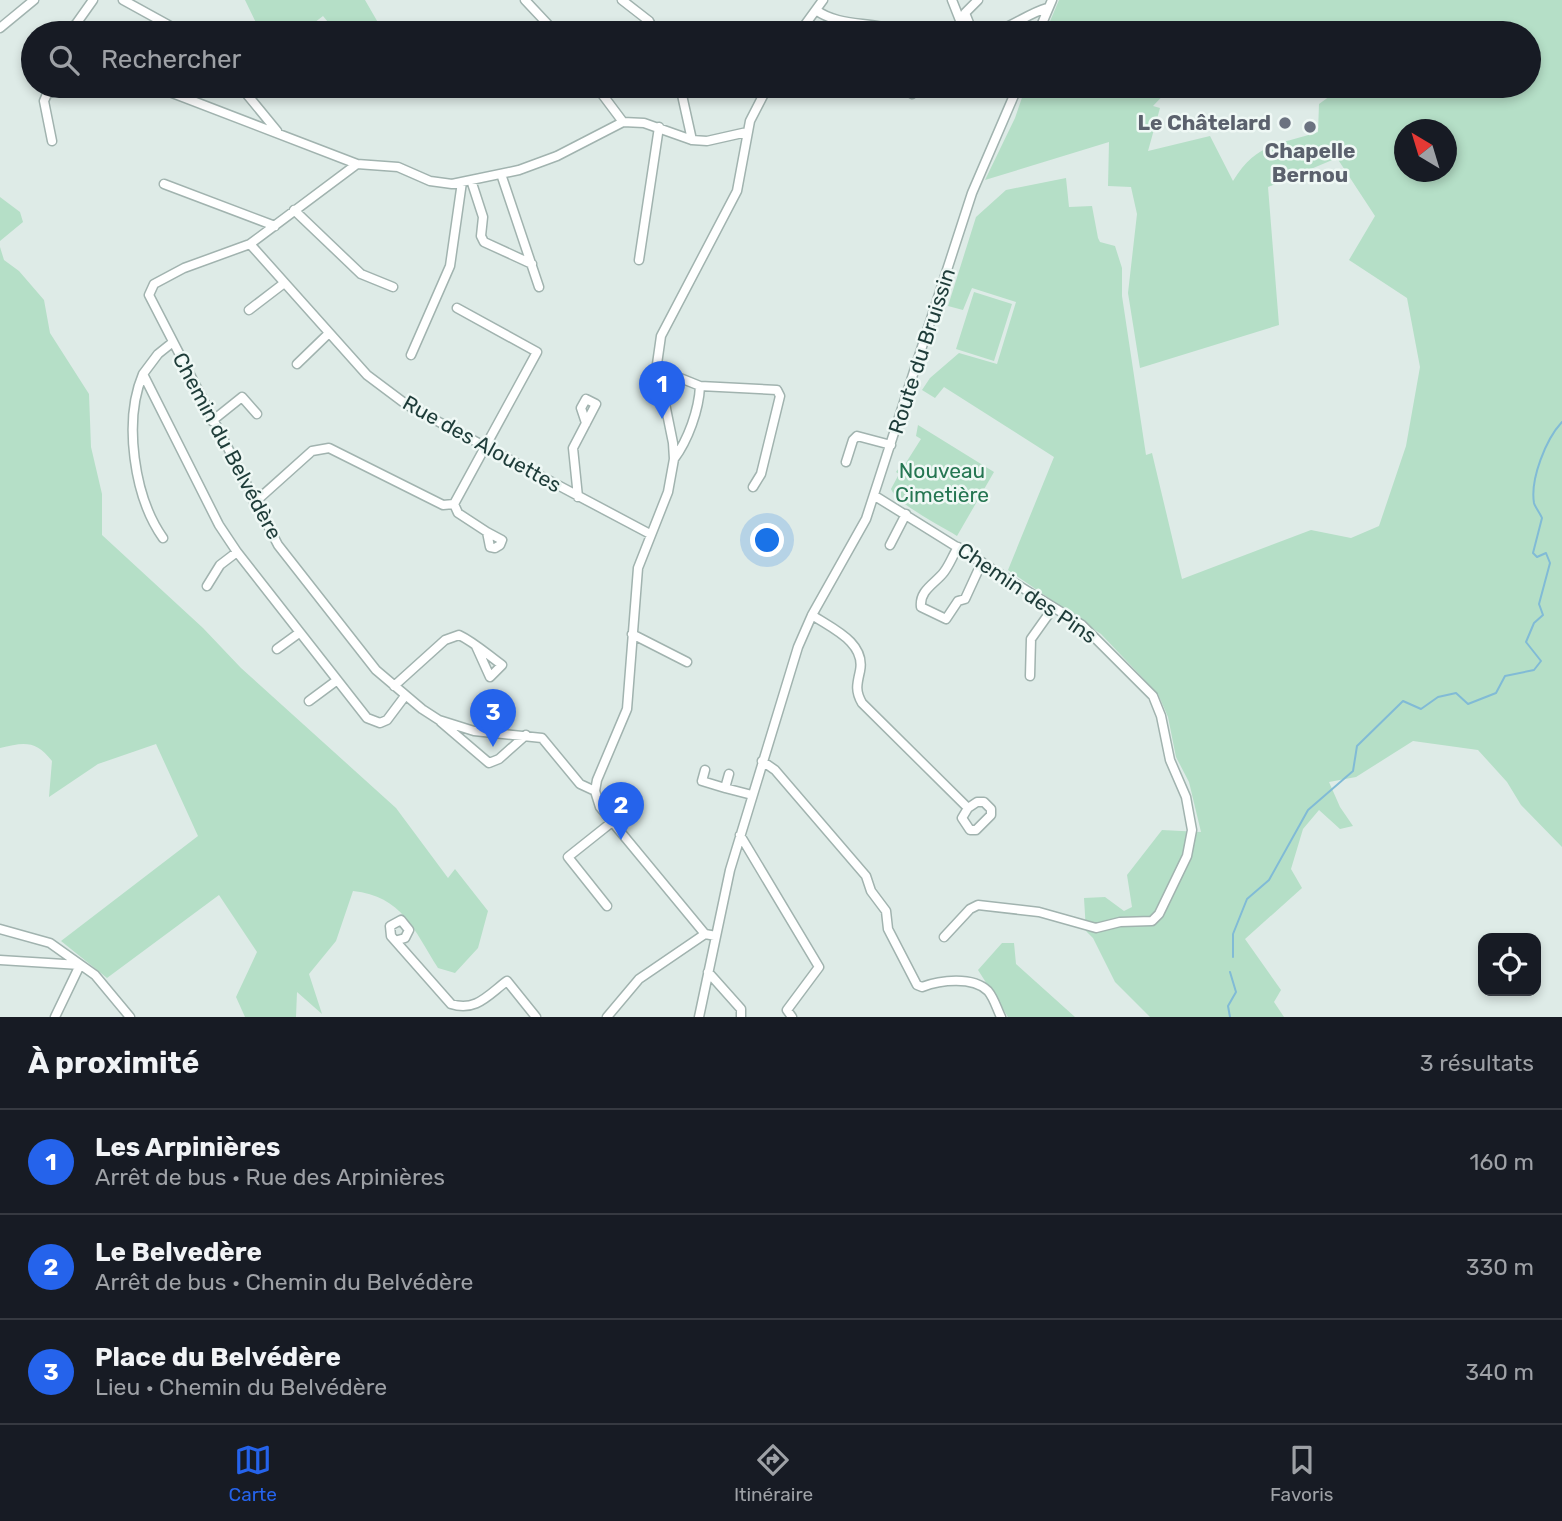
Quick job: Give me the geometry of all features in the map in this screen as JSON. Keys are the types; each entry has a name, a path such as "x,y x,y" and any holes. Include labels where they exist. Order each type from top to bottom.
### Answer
{"street":[{"path":"0,28 34,0"},
{"path":"78,21 93,0"},
{"path":"123,0 161,21"},
{"path":"622,0 649,21"},
{"path":"808,21 823,0"},
{"path":"952,0 960,21"},
{"path":"968,21 965,13 978,0"},
{"path":"530,1 546,21"},
{"path":"1017,21 1050,4"},
{"path":"1043,21 1050,4"},
{"path":"816,10 834,20 842,21"},
{"path":"44,98 52,141"},
{"path":"183,98 256,128 277,131 357,164 379,164 430,180 466,181 501,174 556,156 623,122 659,127 692,140 724,139 739,131 747,132"},
{"path":"250,98 277,131"},
{"path":"605,98 623,122"},
{"path":"683,98 692,140"},
{"path":"674,459 656,355 662,336 737,191 747,132 763,98"},
{"name":"Route du Bruissin","path":"699,1017 740,835 762,761 812,615 856,541 875,496 972,193 1013,98"},
{"path":"639,260 659,127"},
{"path":"250,244 357,164"},
{"path":"501,174 539,287"},
{"path":"466,181 483,218 481,236 484,242 532,264"},
{"path":"411,355 450,266 466,181"},
{"path":"163,184 275,226"},
{"path":"294,211 361,274 394,287"},
{"name":"Rue des Alouettes","path":"250,244 283,284 367,374 407,405 650,534"},
{"name":"Chemin du Belvédère","path":"250,244 184,268 154,284 149,295 254,503 278,545 303,579 316,590 376,670 405,696 439,720 484,761 494,762 526,735"},
{"path":"249,310 283,284"},
{"path":"454,504 537,352 457,308"},
{"path":"297,364 328,334"},
{"path":"163,538 149,519 144,503 132,429 132,407 143,374 158,354 173,342"},
{"path":"658,369 700,386 741,390 768,387 777,390 780,396 761,474 753,487"},
{"path":"143,374 219,525 336,681 372,722 387,720 405,696"},
{"path":"595,790 627,709 635,583 650,534 667,492 674,459 689,429 699,399 700,386"},
{"path":"212,421 242,397 257,414"},
{"path":"578,497 573,448 586,423"},
{"path":"846,462 853,440 857,436 891,445"},
{"path":"254,503 312,450 320,447 329,448 443,505 454,504"},
{"name":"Chemin des Pins","path":"875,496 1095,635 1153,696 1161,716 1170,760 1186,797 1192,830 1188,856 1161,909 1152,920 1120,922 1096,928 1039,912 978,905 970,909 944,937"},
{"path":"454,504 458,513 487,532"},
{"path":"890,545 906,514"},
{"path":"958,547 943,575 932,581 920,602 921,607 946,619 958,601 965,599 982,562"},
{"path":"207,586 220,565 237,552"},
{"path":"1030,676 1031,639 1053,608"},
{"path":"812,615 854,644 861,666 857,694 862,703 968,808"},
{"path":"277,649 299,633"},
{"path":"632,634 687,662"},
{"path":"394,686 454,636 463,636 476,646"},
{"path":"309,701 336,681"},
{"name":"Chemin du Belvédère","path":"439,720 474,731 542,738 580,784 595,790 600,807 705,933"},
{"path":"468,747 474,731"},
{"path":"762,761 775,770 866,876 871,891 886,911 888,929 917,985 922,987 941,980 977,985 990,993 1001,1017"},
{"path":"705,770 702,781 752,795"},
{"path":"725,788 729,774"},
{"path":"607,906 568,857 612,822"},
{"path":"740,835 819,967 787,1010 792,1017"},
{"path":"0,929 50,943 112,992 130,1017"},
{"path":"607,1017 639,979 705,933 716,936"},
{"path":"398,940 451,1004 465,1008 474,1006 507,981 536,1017"},
{"path":"0,960 80,965"},
{"path":"55,1017 80,965"},
{"path":"708,972 741,1009 741,1017"}],"green space":[{"path":"245,0 365,0 377,21 327,21 323,16 317,21 255,21"},
{"path":"1059,0 1562,0 1562,847 1521,805 1507,782 1478,750 1413,741 1356,777 1329,782 1340,807 1353,826 1340,829 1319,810 1303,829 1291,869 1302,888 1245,939 1281,990 1274,1002 1284,1017 1150,1017 1115,982 1093,938 1086,931 1084,898 1105,897 1124,911 1132,907 1127,875 1162,830 1201,832 1189,782 1176,757 1168,717 1158,694 1101,634 1008,570 1054,457 944,387 935,398 922,390 930,378 959,353 997,364 1016,302 972,288 963,310 948,306 976,217 1006,190 1066,178 1069,207 1092,206 1098,238 1100,242 1115,246 1122,268 1122,296 1146,455 1152,453 1182,579 1311,530 1351,538 1379,526 1406,446 1420,367 1407,298 1349,260 1375,216 1337,158 1268,187 1279,325 1140,368 1128,293 1137,214 1131,187 1108,186 1109,142 985,180 1022,98 1161,98 1153,106 1160,108 1148,151 1210,136 1233,181 1259,152 1318,132 1319,104 1327,98 1541,98 1541,21 1050,21"},
{"path":"0,197 20,212 23,222 0,241"},
{"path":"0,247 4,260 19,271 44,300 50,333 89,394 91,447 102,494 102,535 203,628 241,668 396,808 448,878 455,869 488,911 478,948 455,973 438,968 413,928 395,908 370,894 353,891 336,941 309,974 322,1014 297,992 296,1017 245,1017 236,997 257,952 219,895 107,978 61,941 198,836 156,744 98,764 49,797 52,761 46,754 29,744 0,748"},
{"path":"974,292 1012,304 994,361 956,349"},
{"name":"Nouveau Cimetière","path":"918,425 994,472 957,536 901,501 891,489 899,474 896,472 899,468 902,469 921,439 916,436"},
{"path":"1002,943 1014,943 1016,964 1075,1017 1008,1017 978,970"}],"waterway":[{"path":"1233,957 1233,934 1247,899 1269,880 1308,810 1353,771 1357,746 1403,701 1421,709 1438,697 1456,693 1468,704 1496,693 1505,676 1534,670 1541,661 1526,642 1534,623 1543,615 1539,604 1550,563 1546,553 1537,557 1533,553 1542,518 1535,505 1533,493 1540,460 1550,438 1562,422"},
{"path":"1230,972 1236,992 1228,1006 1230,1017"}],"place":[{"name":"Le Châtelard","path":"1285,123"},
{"name":"Chapelle Bernou","path":"1310,127"},
{"name":"Les Arpinières","path":"662,419"},
{"name":"Place du Belvédère","path":"493,747"},
{"name":"Le Belvedère","path":"621,840"}]}
